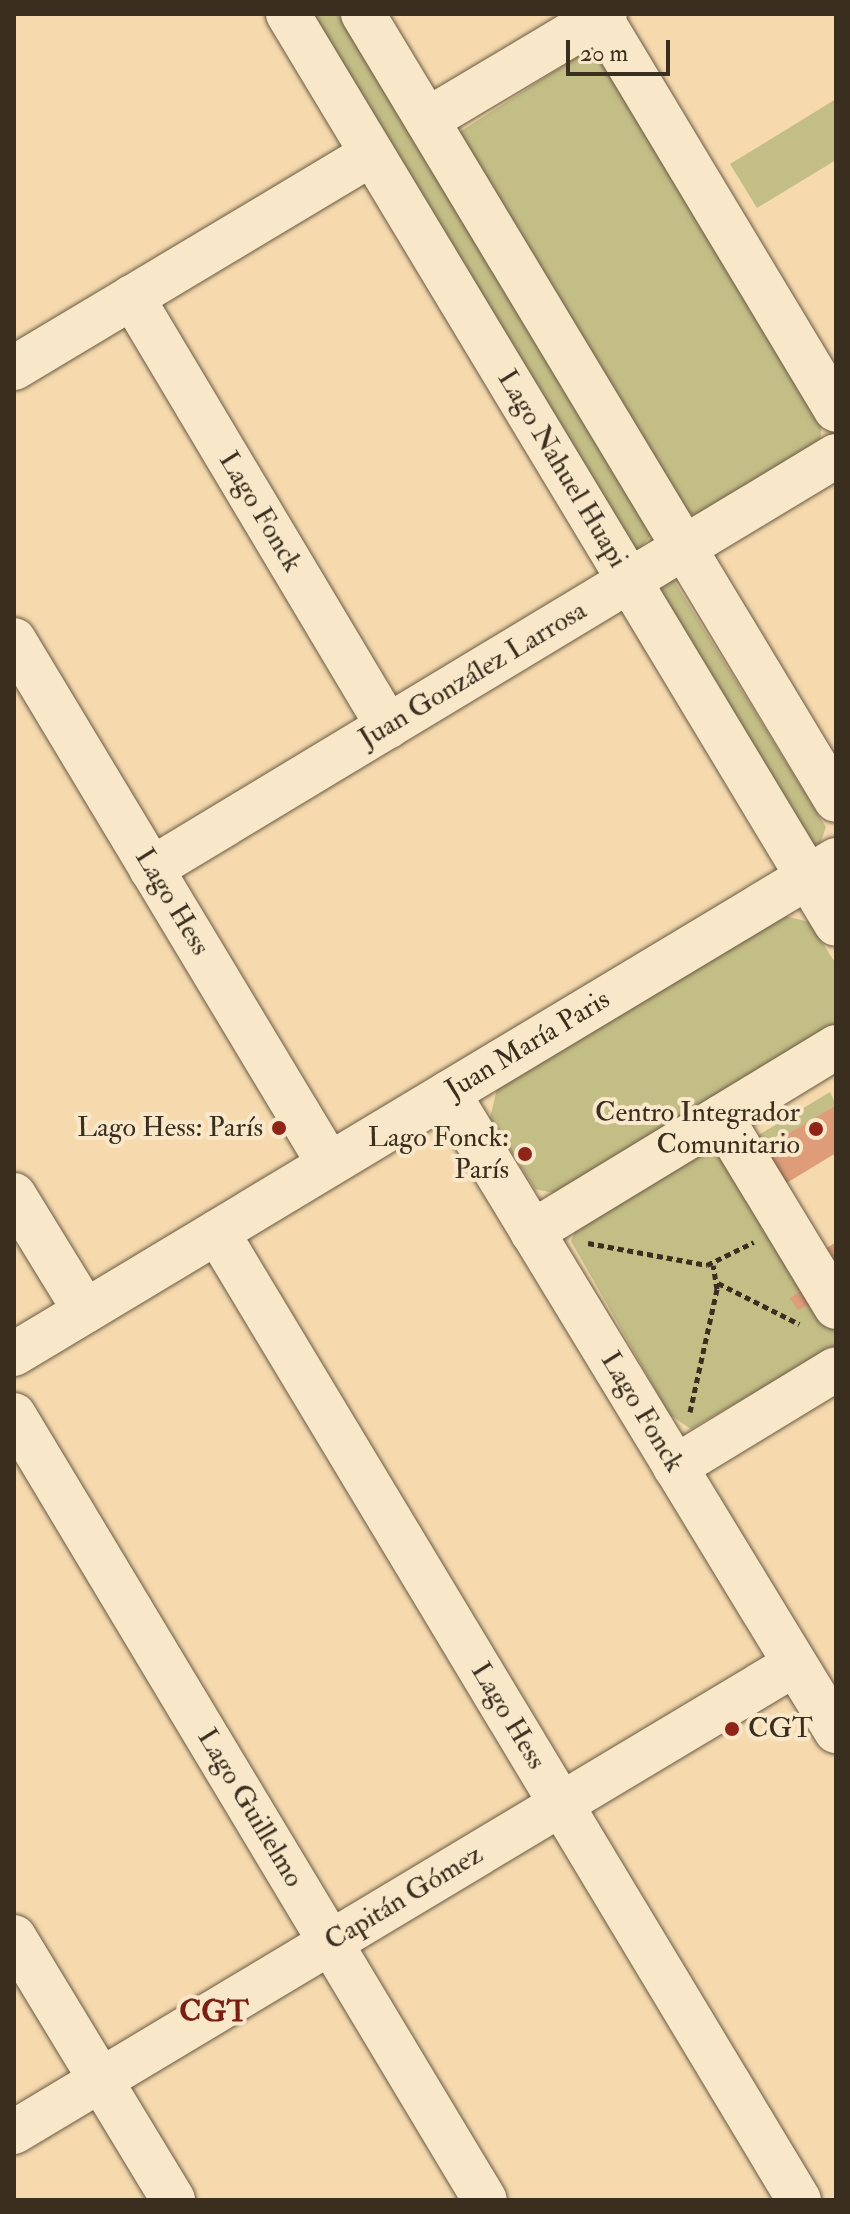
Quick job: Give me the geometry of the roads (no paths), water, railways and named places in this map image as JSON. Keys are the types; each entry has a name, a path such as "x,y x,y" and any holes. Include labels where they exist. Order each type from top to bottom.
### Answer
{"street":[{"name":"Lago Nahuel Huapi","path":"288,14 629,581 822,868 836,924"},
{"path":"363,14 836,800"},
{"path":"427,120 602,16 836,410"},
{"path":"14,368 372,154"},
{"name":"Lago Fonck","path":"132,297 388,726"},
{"name":"Juan González Larrosa","path":"151,869 836,456"},
{"name":"Lago Hess","path":"14,641 329,1164"},
{"name":"Juan María Paris","path":"14,1354 822,868"},
{"path":"532,1232 836,1047"},
{"name":"Lago Fonck","path":"448,1093 795,1664 830,1708"},
{"path":"721,1117 823,1317"},
{"path":"14,1195 85,1311"},
{"name":"Lago Hess","path":"217,1232 799,2200"},
{"path":"675,1467 836,1369"},
{"name":"Lago Guillelmo","path":"14,1415 485,2200"},
{"name":"Capitán Gómez","path":"14,2132 795,1664"},
{"path":"14,1937 173,2200"}],"place":[{"name":"Lago Hess: París","path":"279,1128"},
{"name":"Centro Integrador Comunitario","path":"816,1129"},
{"name":"Lago Fonck: París","path":"525,1154"},
{"name":"CGT","path":"732,1729"}],"district":[{"name":"CGT","path":"214,2012"}]}
